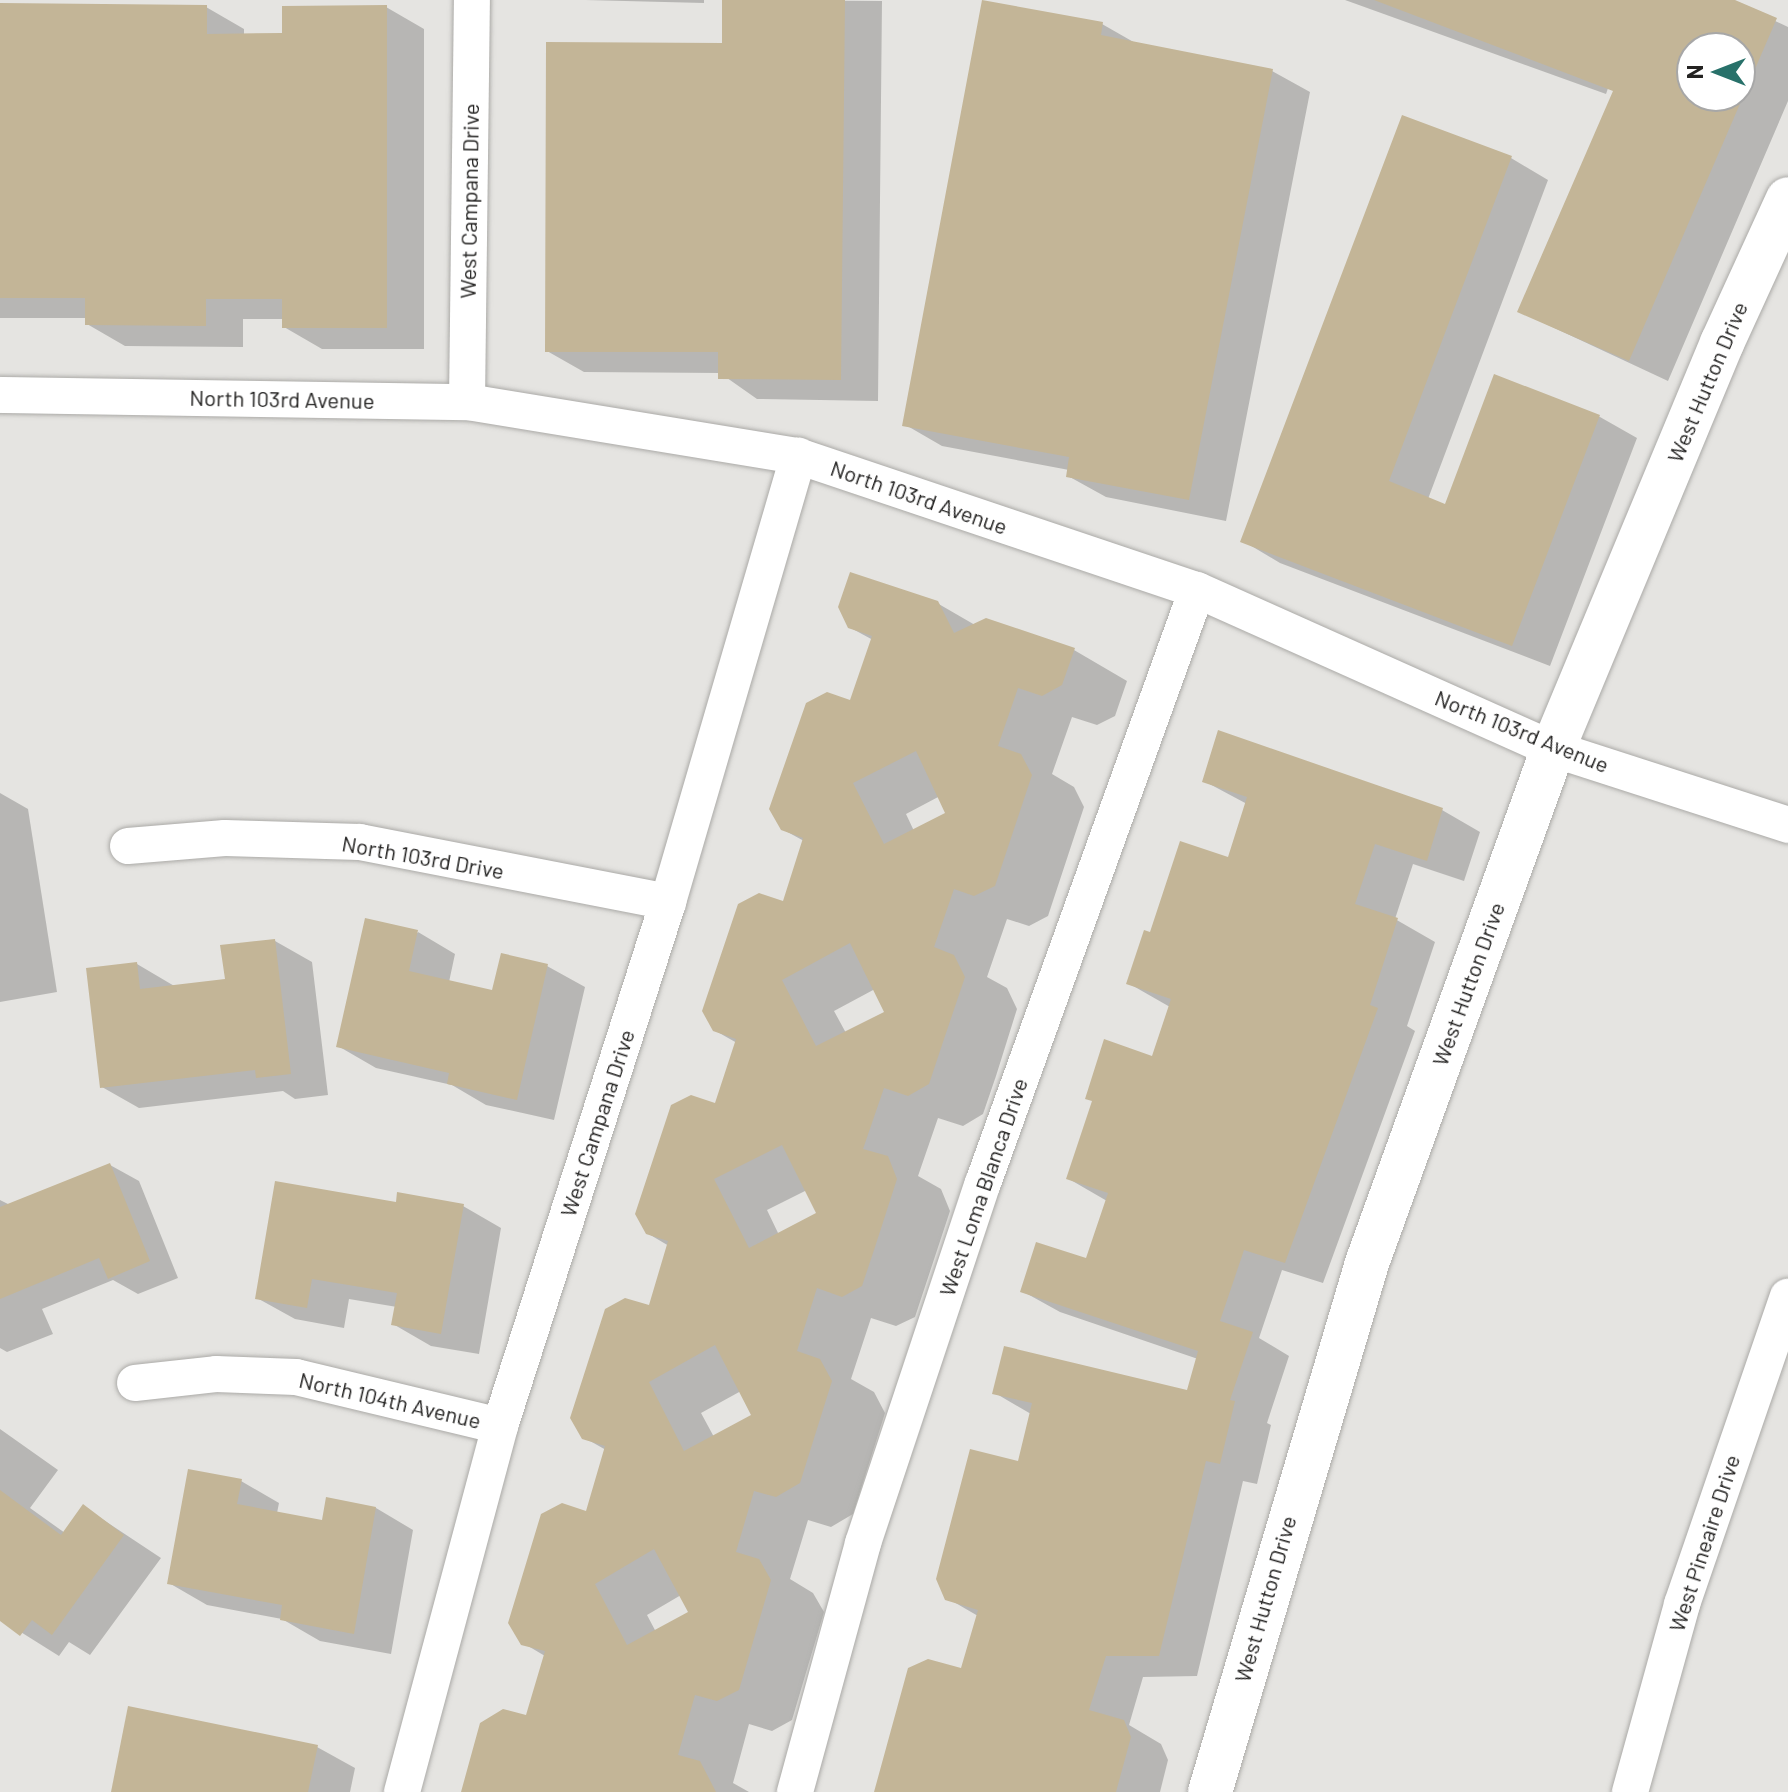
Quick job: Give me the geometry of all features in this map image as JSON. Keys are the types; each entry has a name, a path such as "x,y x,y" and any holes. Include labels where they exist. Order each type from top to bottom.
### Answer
{"street":[{"name":"West Campana Drive","path":"467,402 472,0"},
{"name":"West Hutton Drive","path":"1210,1792 1367,1263 1553,749 1722,343 1788,199"},
{"name":"North 103rd Avenue","path":"0,395 467,402 798,456 1197,590 1553,749 1788,825"},
{"name":"West Campana Drive","path":"402,1792 500,1426 668,902 798,456"},
{"name":"West Loma Blanca Drive","path":"795,1792 863,1543 983,1183 1197,590"},
{"name":"North 103rd Drive","path":"128,846 225,838 360,842 668,902"},
{"name":"West Pineaire Drive","path":"1630,1792 1682,1604 1788,1297"},
{"name":"North 104th Avenue","path":"135,1383 216,1374 296,1377 500,1426"}],"building":[{"path":"722,0 845,0 841,380 718,379 718,352 545,352 546,42 722,43"},
{"path":"982,0 1103,22 1101,35 1273,69 1189,500 1066,477 1069,457 902,426"},
{"path":"1374,0 1735,0 1777,18 1756,67 1756,32 1676,32 1676,112 1736,112 1629,361 1517,312 1613,91"},
{"path":"0,3 207,5 207,34 282,33 282,6 387,5 387,328 282,328 282,299 206,299 206,326 85,325 85,298 0,298"},
{"path":"1402,115 1512,156 1389,481 1445,504 1494,374 1600,415 1512,646 1240,542"},
{"path":"850,572 938,601 954,633 986,618 1075,648 1062,685 1042,696 1018,688 998,746 1021,754 1032,775 995,886 974,896 954,889 934,947 954,955 965,977 929,1084 908,1096 884,1088 863,1149 888,1156 897,1179 862,1286 842,1297 817,1288 797,1351 820,1359 832,1381 800,1483 776,1497 754,1491 736,1552 759,1559 771,1580 739,1690 717,1701 695,1695 678,1755 700,1761 716,1792 461,1792 480,1723 503,1709 526,1715 545,1651 521,1645 508,1623 541,1514 562,1503 586,1511 605,1446 582,1439 570,1418 605,1309 625,1298 649,1305 668,1241 646,1234 635,1214 671,1105 691,1095 715,1103 736,1039 713,1031 702,1011 738,904 759,893 783,901 803,838 781,830 769,809 806,703 827,692 850,700 872,636 848,628 838,607","holes":["916,751 945,813 884,844 853,783","850,943 884,1012 816,1046 782,980","782,1145 816,1213 749,1248 714,1179","715,1345 751,1415 684,1451 649,1382","654,1549 688,1612 627,1645 595,1584"]},
{"path":"1218,730 1443,808 1427,861 1375,844 1355,904 1398,918 1370,1005 1378,1008 1285,1263 1244,1250 1220,1321 1253,1332 1230,1400 1235,1401 1220,1464 1206,1461 1159,1656 1106,1656 1089,1710 1124,1720 1131,1737 1116,1792 874,1792 908,1668 928,1659 961,1668 978,1610 945,1600 936,1579 970,1449 1018,1461 1032,1403 992,1394 1004,1346 1187,1390 1198,1351 1020,1292 1036,1242 1086,1258 1108,1193 1066,1179 1092,1101 1085,1099 1104,1039 1152,1056 1171,999 1126,984 1144,930 1150,932 1180,841 1228,857 1247,797 1202,782"},
{"path":"365,918 418,930 409,971 492,990 501,953 548,964 517,1100 447,1084 449,1073 336,1047"},
{"path":"275,939 291,1074 256,1078 255,1070 100,1088 86,968 137,962 140,989 225,979 220,945"},
{"path":"110,1163 150,1261 108,1279 99,1258 0,1299 0,1207"},
{"path":"275,1181 396,1202 397,1192 464,1204 441,1334 391,1325 397,1293 312,1279 307,1308 255,1299"},
{"path":"188,1469 242,1479 237,1504 322,1520 326,1497 376,1507 354,1634 280,1620 282,1605 167,1584"},
{"path":"0,1490 61,1535 83,1504 124,1535 52,1635 32,1620 20,1636 0,1621"},
{"path":"128,1706 318,1745 308,1792 111,1792"}]}
